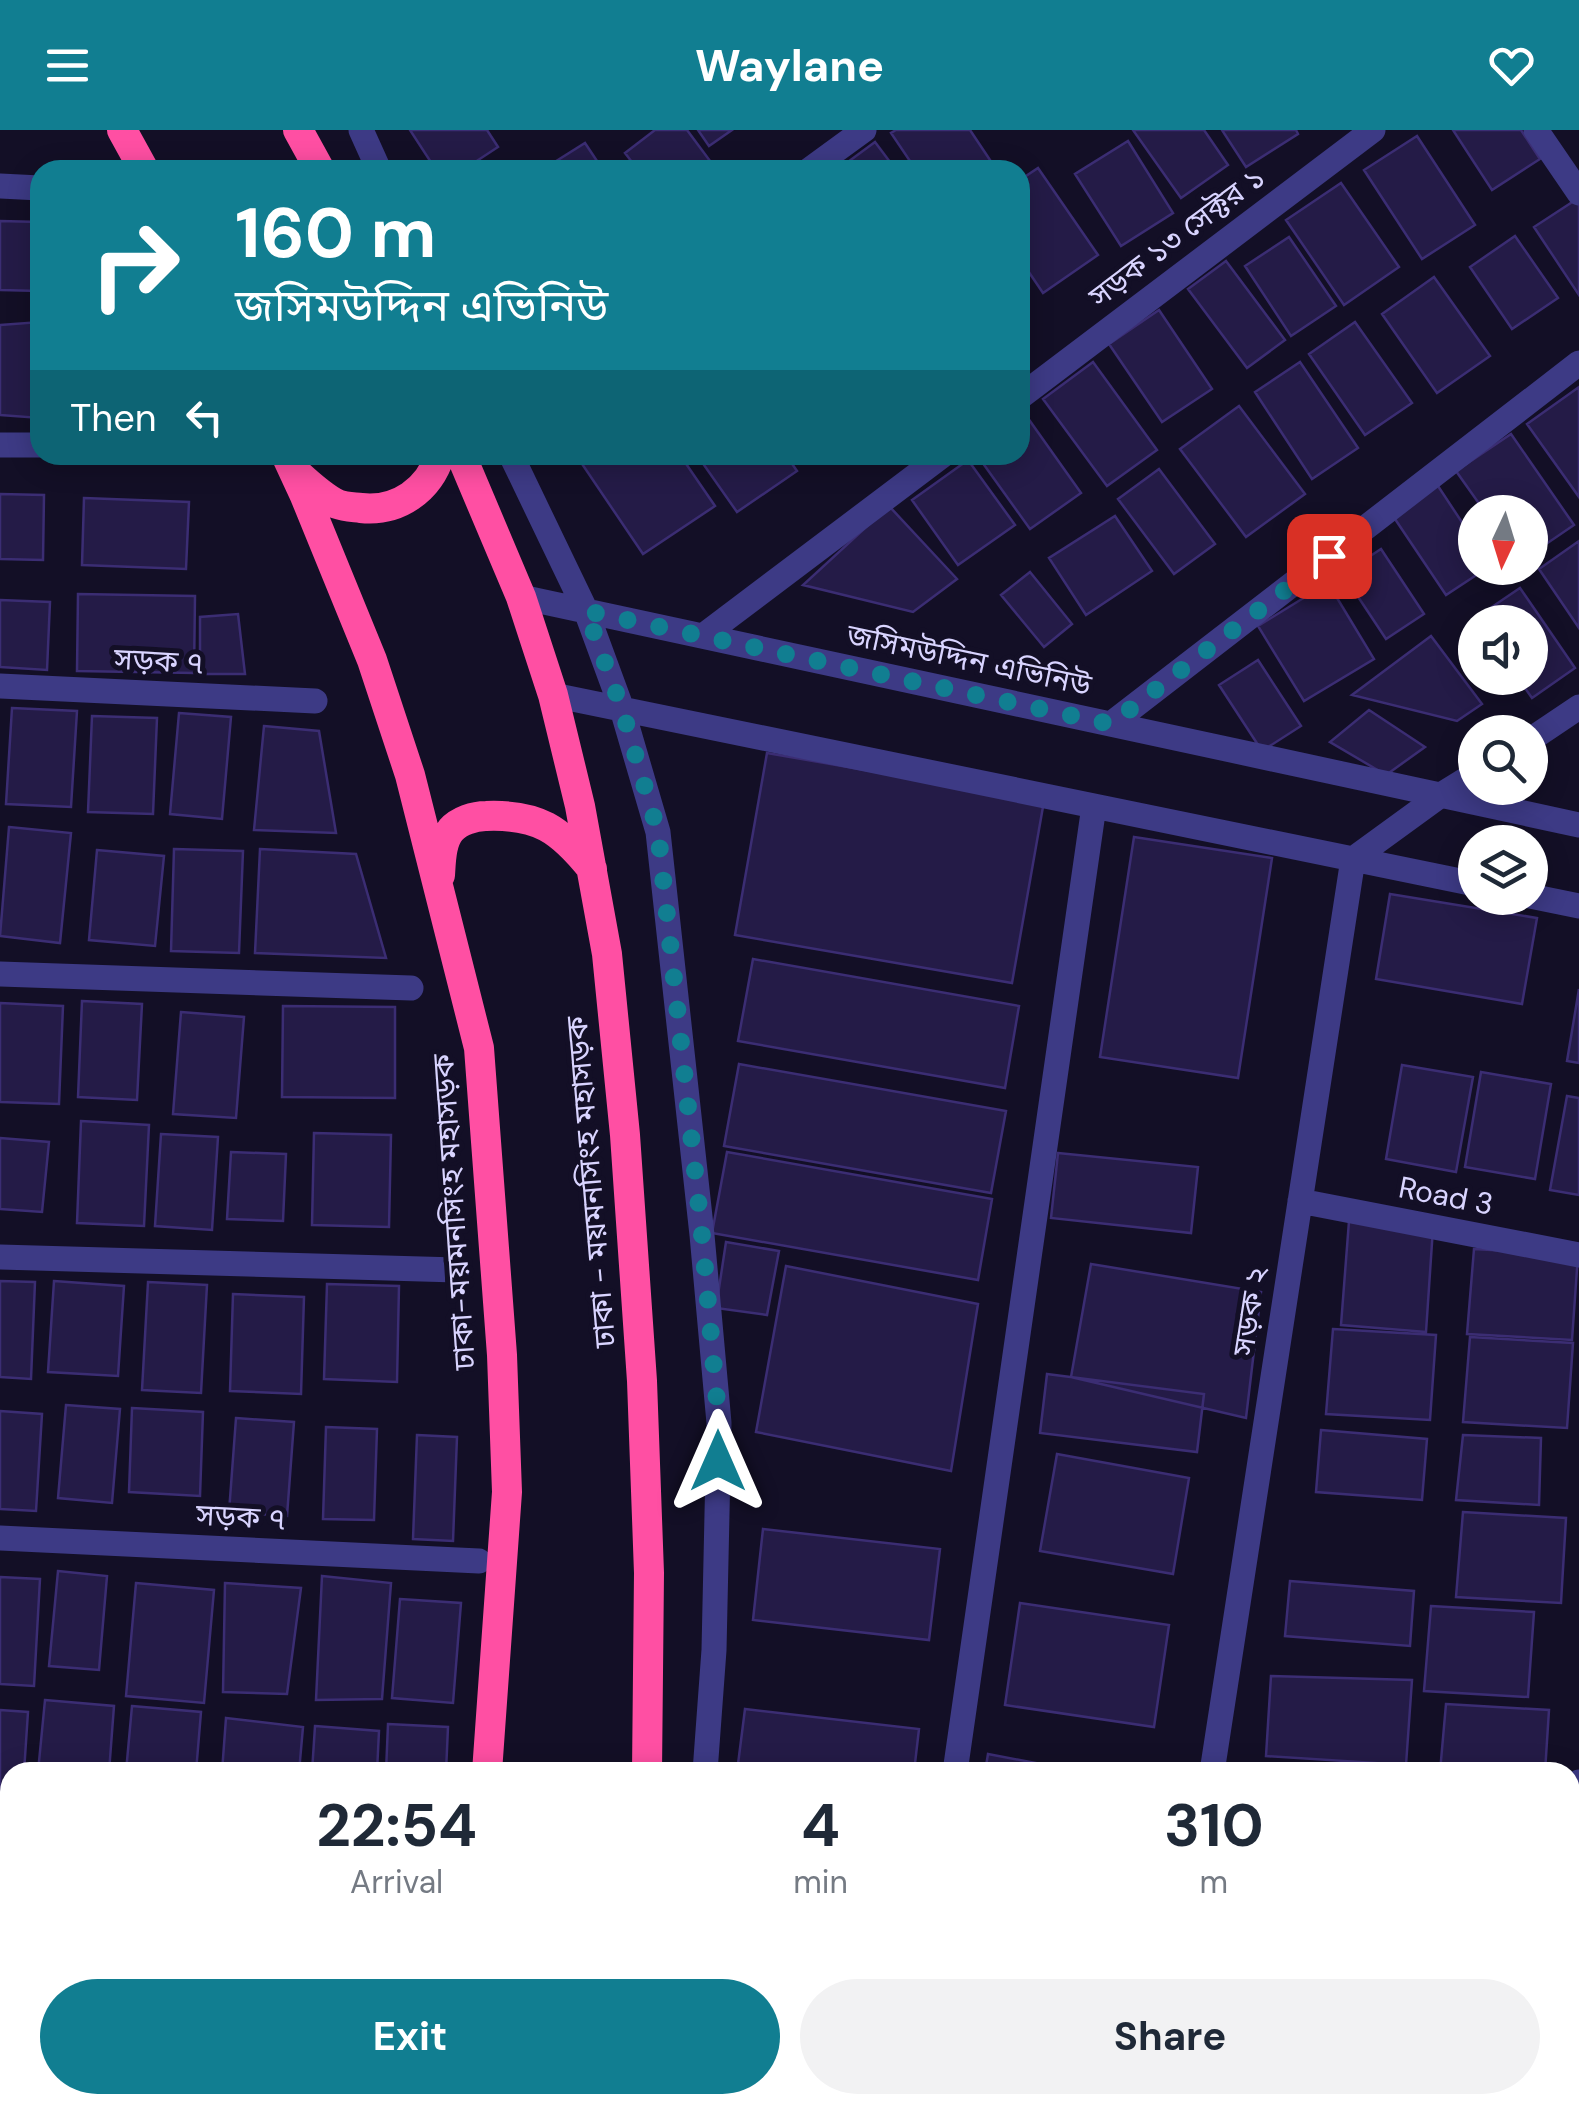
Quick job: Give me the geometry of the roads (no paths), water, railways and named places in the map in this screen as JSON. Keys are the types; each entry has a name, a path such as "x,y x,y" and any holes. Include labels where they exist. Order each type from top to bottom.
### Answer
{"highway":[{"path":"122,130 138,160"},
{"path":"298,130 314,160"},
{"name":"ঢাকা-ময়মনসিংহ মহাসড়ক","path":"291,465 372,660 410,775 478,1048 502,1355 507,1492 488,1762"},
{"path":"292,465 321,494 341,506 370,509 400,504 421,489 436,465"},
{"name":"ঢাকা - ময়মনসিংহ মহাসড়ক","path":"465,465 521,598 552,695 580,806 608,954 634,1250 649,1573 646,1762"},
{"path":"438,883 443,847 452,828 474,816 526,817 552,829 592,868"}],"street":[{"path":"361,130 374,160"},
{"path":"823,160 864,130"},
{"name":"সড়ক ১৩ সেক্টর ১","path":"1030,389 1373,130"},
{"path":"1536,130 1579,193"},
{"path":"0,186 30,188"},
{"path":"1111,724 1579,363"},
{"path":"0,444 30,445"},
{"path":"515,465 586,611 622,709 658,832 719,1424 714,1650 706,1762"},
{"path":"703,636 930,465"},
{"name":"জসিমউদ্দিন এভিনিউ","path":"521,598 1579,825"},
{"name":"সড়ক ৭","path":"0,686 315,701"},
{"path":"552,695 1458,881"},
{"path":"1548,728 1579,708"},
{"path":"1353,859 1458,785"},
{"path":"955,1762 1094,806"},
{"name":"সড়ক ২","path":"1214,1762 1353,859"},
{"path":"1548,900 1579,906"},
{"path":"0,974 411,988"},
{"name":"Road 3","path":"1300,1201 1579,1256"},
{"path":"0,1257 457,1270"},
{"name":"সড়ক ৭","path":"0,1538 479,1561"}]}
